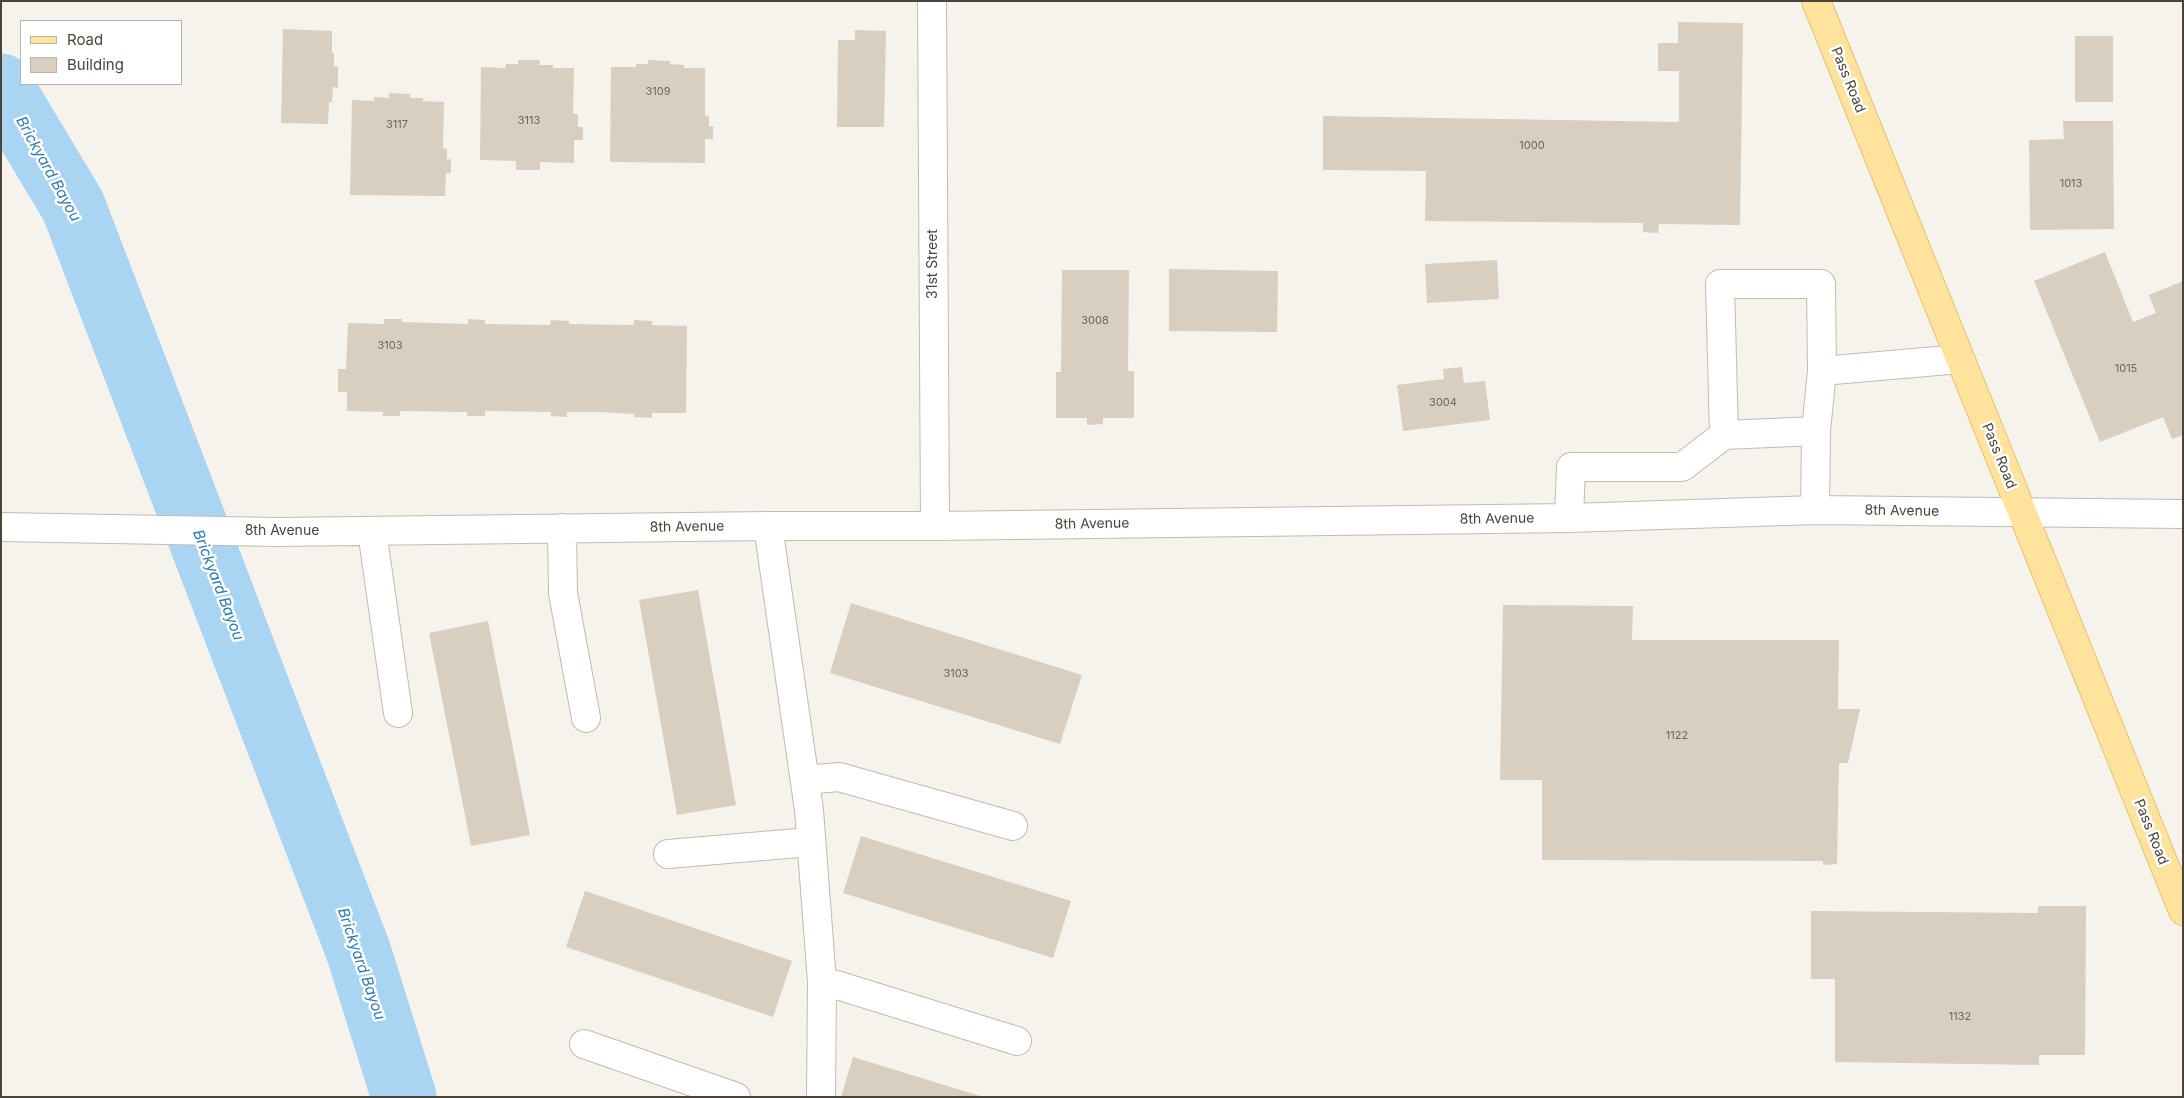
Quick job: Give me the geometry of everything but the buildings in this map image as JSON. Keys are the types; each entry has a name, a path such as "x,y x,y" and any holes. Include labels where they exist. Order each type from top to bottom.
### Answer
{"main road":[{"name":"Pass Road","path":"1816,1 2183,911"}],"street":[{"name":"31st Street","path":"932,1 935,526"},
{"path":"1724,435 1720,284 1821,284 1822,371 1816,430 1815,510"},
{"path":"1822,371 1960,359"},
{"path":"1569,518 1572,467 1682,466 1724,435 1816,430"},
{"name":"8th Avenue","path":"1,527 277,532 1569,518 1815,510 2183,514"},
{"path":"768,526 809,810 822,982 821,1097"},
{"path":"562,528 564,593 586,718"},
{"path":"372,531 398,713"},
{"path":"805,780 839,777 1013,826"},
{"path":"668,854 810,842"},
{"path":"822,982 1017,1042"},
{"path":"584,1044 736,1097"}],"waterway":[{"name":"Brickyard Bayou","path":"1,86 73,206 359,953 404,1097"}]}
